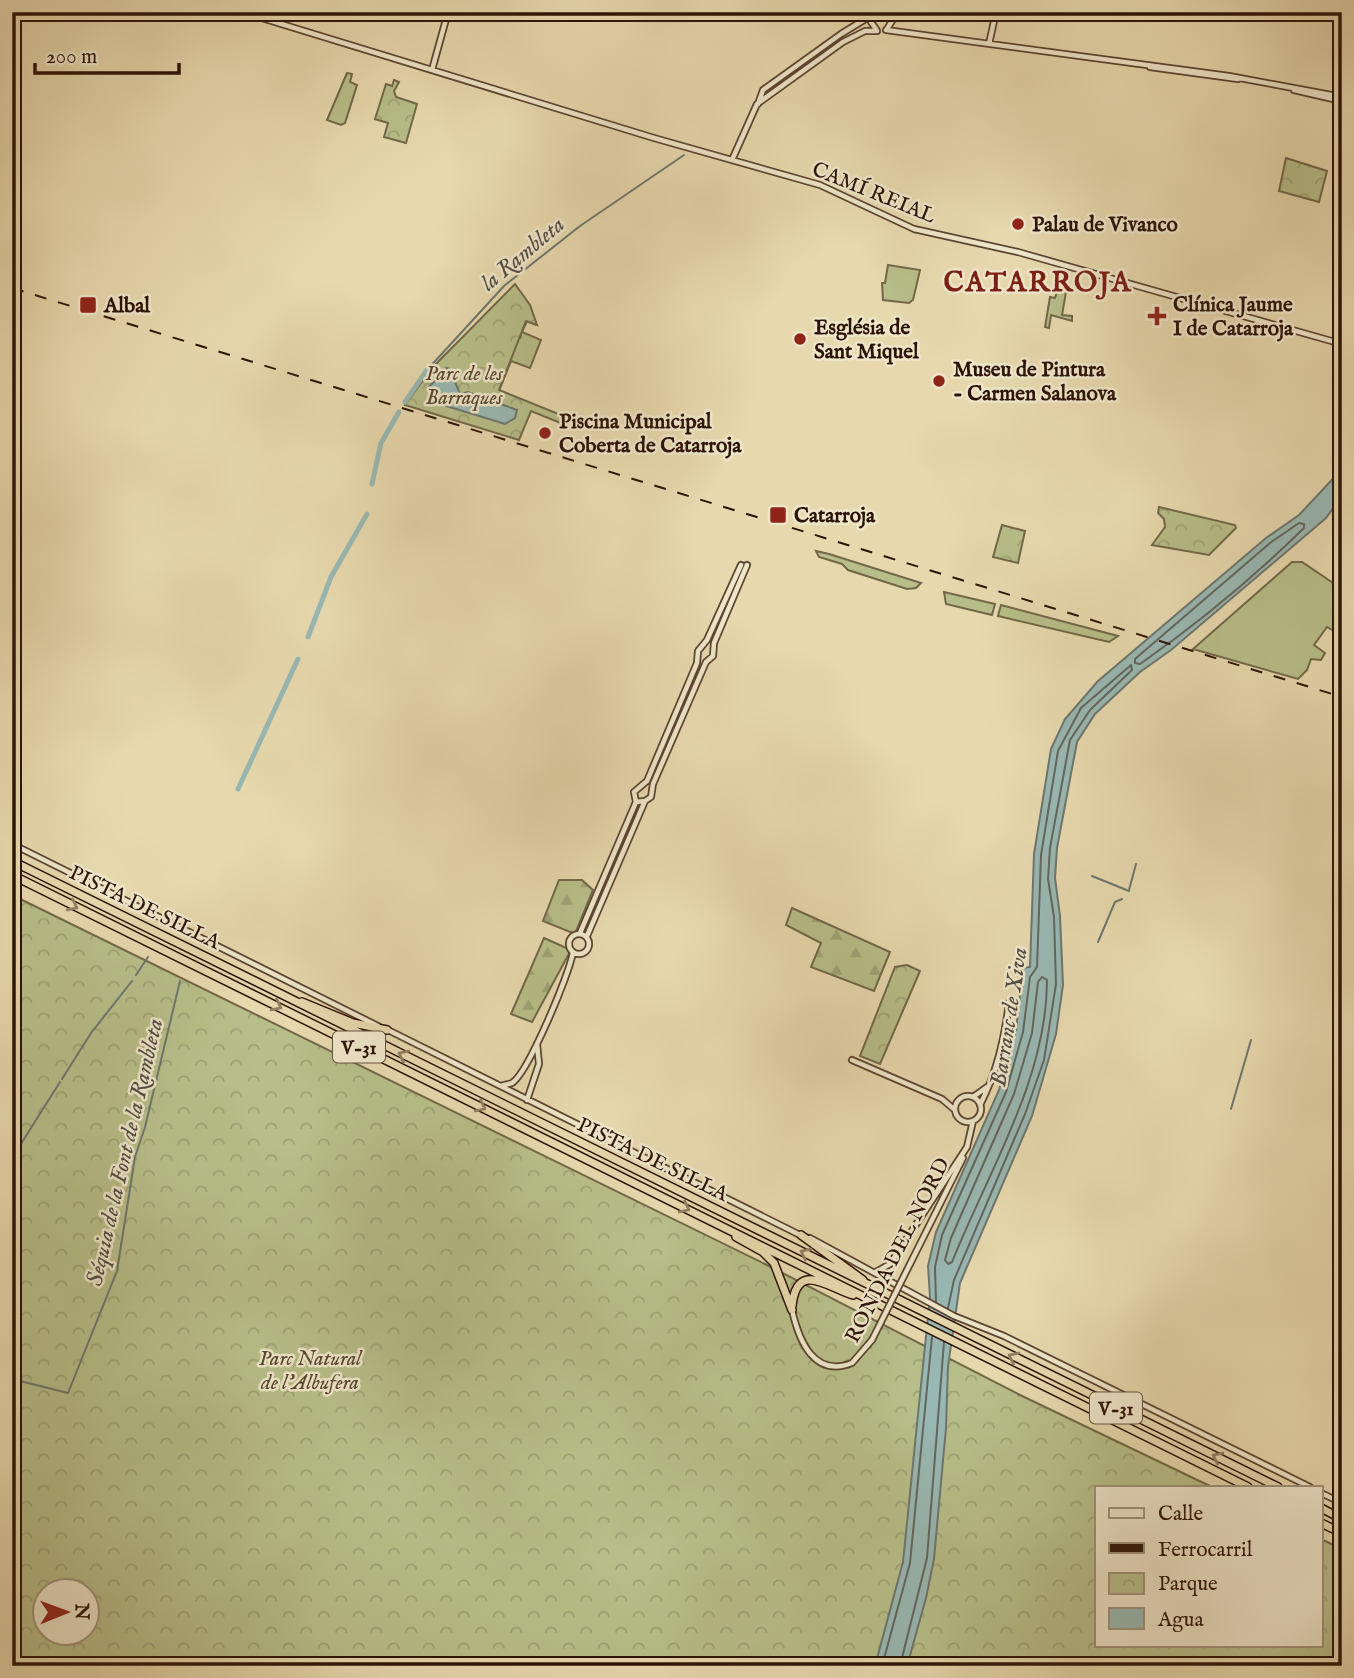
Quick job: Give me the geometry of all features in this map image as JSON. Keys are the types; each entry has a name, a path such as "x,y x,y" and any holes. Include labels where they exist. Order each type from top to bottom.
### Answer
{"highway":[{"name":"PISTA DE SILLA","path":"12,861 1276,1486"},
{"name":"PISTA DE SILLA","path":"12,875 1246,1486"},
{"path":"296,1001 312,1004 353,1023 387,1030"},
{"path":"731,1232 774,1263 792,1310"},
{"path":"801,1235 866,1283"},
{"path":"792,1310 794,1290 801,1282 812,1279 869,1300"},
{"path":"1322,1509 1342,1519"},
{"path":"1322,1523 1342,1533"}],"street":[{"name":"CAMÍ REIAL","path":"242,12 820,185 914,229 990,244 1342,344"},
{"path":"432,70 448,12"},
{"path":"989,44 996,12"},
{"path":"874,14 871,22 877,30"},
{"path":"732,160 763,90 874,14"},
{"path":"890,16 900,32"},
{"path":"886,30 890,16"},
{"path":"756,106 843,42 865,31 877,30 1149,67 1217,79 1238,79 1342,99"},
{"path":"782,77 795,77"},
{"path":"500,1086 511,1084 517,1078 537,1044 572,960 576,953 589,948 587,936 706,662 712,658 744,565 704,646 698,651 698,657 643,787 635,792 636,802 580,933 570,939 569,945 576,953"},
{"path":"704,646 713,651"},
{"path":"698,657 706,662"},
{"path":"643,787 651,792"},
{"path":"636,802 645,801"},
{"path":"12,844 875,1272 954,1317 1011,1339 1308,1486"},
{"path":"580,933 587,936"},
{"path":"852,1060 942,1099 955,1110 962,1121 973,1121 981,1113 980,1105 992,1081 1003,1045 1009,1003"},
{"path":"527,1100 539,1064 537,1044"},
{"path":"942,1099 973,1097 992,1081"},
{"path":"973,1097 980,1105"},
{"path":"955,1110 960,1099"},
{"name":"RONDA DEL NORD","path":"962,1121 968,1138"},
{"name":"RONDA DEL NORD","path":"792,1310 806,1351 821,1364 836,1367 852,1363 873,1340 967,1147 973,1121"},
{"path":"875,1272 890,1264 967,1147"},
{"path":"1322,1493 1342,1503"}],"green space":[{"path":"347,73 352,74 350,82 357,85 345,123 341,125 327,120"},
{"path":"394,80 399,82 394,91 396,97 417,104 406,143 384,137 388,123 375,119 386,84 392,86"},
{"path":"1286,158 1327,171 1319,202 1279,191"},
{"path":"888,265 920,270 913,300 909,303 883,300 882,283 885,283"},
{"path":"1063,273 1069,275 1062,315 1072,316 1072,321 1051,315 1049,328 1045,327 1050,297 1055,298"},
{"name":"Parc de les Barraques","path":"515,284 530,305 537,325 526,321 499,390 566,417 563,424 531,411 519,440 405,405 432,368"},
{"path":"511,311 537,325 527,321 522,332 541,340 530,368 511,361 499,391 510,334 520,338 521,335 509,331"},
{"path":"1159,507 1235,525 1236,528 1209,555 1152,545 1165,527 1164,519 1158,513"},
{"path":"1002,525 1025,531 1018,563 993,557"},
{"path":"816,551 921,583 916,588 907,589 848,570 842,564 819,557"},
{"path":"1292,562 1302,562 1342,589 1342,630 1339,634 1327,627 1314,645 1325,653 1321,660 1311,659 1307,670 1298,679 1193,649"},
{"path":"944,592 995,604 992,615 946,604"},
{"path":"1001,605 1118,636 1109,642 998,616"},
{"path":"559,880 582,880 593,890 575,934 543,921"},
{"name":"Parc Natural de l'Albufera","path":"12,895 765,1264 1020,1395 1210,1486 1095,1486 1095,1646 1322,1646 1322,1539 1342,1549 1342,1666 12,1666"},
{"path":"792,908 890,952 874,991 811,967 821,943 786,925"},
{"path":"544,938 571,950 532,1022 511,1014"},
{"path":"907,965 920,971 880,1064 860,1056 895,967"}],"water":[{"path":"447,368 457,374 453,377 460,394 468,392 517,410 515,418 505,424 433,402 433,394 427,389"},
{"path":"1342,469 1342,496 1326,518 1171,650 1140,672 1095,714 1077,742 1057,848 1055,878 1060,916 1063,985 1056,1034 1032,1116 960,1283 948,1366 946,1428 934,1559 907,1666 875,1666 903,1562 930,1297 928,1266 936,1232 999,1090 1016,1030 1023,968 1030,967 1034,854 1051,749 1065,719 1098,681 1266,538 1299,515"}],"waterway":[{"name":"la Rambleta","path":"427,370 504,286 580,226 684,155"},
{"name":"la Rambleta","path":"405,402 427,370"},
{"name":"la Rambleta","path":"372,484 381,443 399,412"},
{"name":"la Rambleta","path":"308,637 331,577 367,514"},
{"name":"la Rambleta","path":"238,789 298,659"},
{"path":"1129,890 1136,864"},
{"path":"1092,876 1129,891"},
{"path":"1098,942 1115,902 1122,899"},
{"name":"la Rambleta","path":"136,975 148,957"},
{"name":"la Rambleta","path":"62,1079 91,1033 132,981"},
{"name":"Séquia de la Font de la Rambleta","path":"12,1379 68,1393 117,1271 135,1157 145,1127 180,981"},
{"path":"1231,1109 1251,1040"},
{"name":"la Rambleta","path":"12,1158 60,1082"}],"railway":[{"path":"12,288 1342,697"}],"place":[{"name":"Palau de Vivanco","path":"1018,224"},
{"name":"Albal","path":"88,305"},
{"name":"Clínica Jaume I de Catarroja","path":"1157,316"},
{"name":"Església de Sant Miquel","path":"800,339"},
{"name":"Museu de Pintura - Carmen Salanova","path":"939,381"},
{"name":"Piscina Municipal Coberta de Catarroja","path":"545,433"},
{"name":"Catarroja","path":"778,515"}],"district":[{"name":"CATARROJA","path":"1038,281"}],"water label":[{"name":"Barranc de Xiva","path":"1008,1017"}]}
